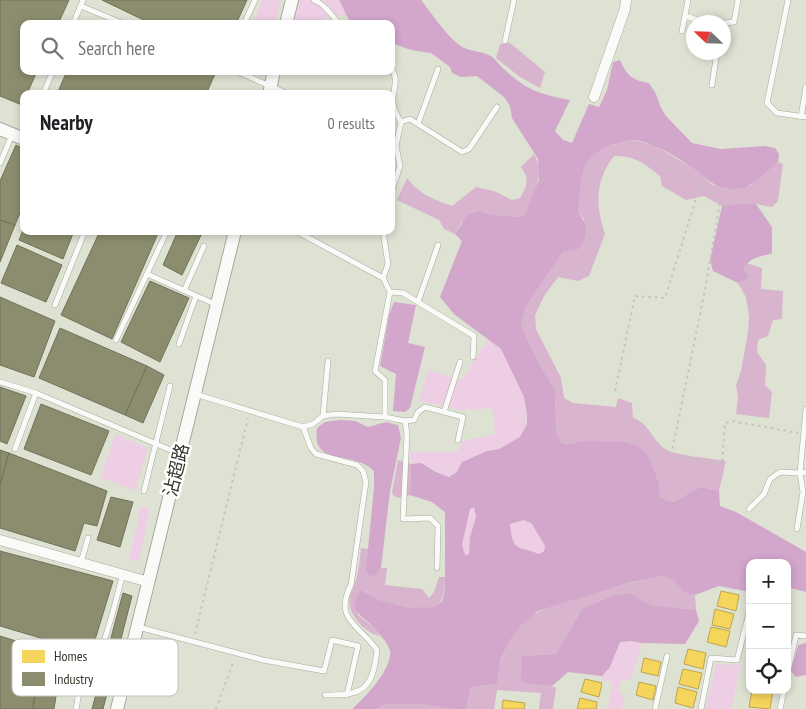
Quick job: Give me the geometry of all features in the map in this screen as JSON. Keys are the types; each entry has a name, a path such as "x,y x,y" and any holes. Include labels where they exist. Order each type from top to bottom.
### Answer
{"street":[{"path":"287,20 292,0"},
{"path":"594,97 625,9 626,0"},
{"path":"270,90 273,75"},
{"path":"0,129 20,138"},
{"name":"沾超路","path":"135,639 234,235"},
{"path":"0,540 149,582"},
{"name":"沾超路","path":"117,709 120,696"}],"lane":[{"path":"246,20 254,0"},
{"path":"314,0 330,12 337,20"},
{"path":"505,41 514,0"},
{"path":"682,31 688,0"},
{"path":"731,22 734,22 738,0"},
{"path":"788,0 767,102 777,113 803,117 806,87"},
{"path":"75,20 82,3 116,20"},
{"path":"712,84 716,60"},
{"path":"418,124 438,69"},
{"path":"394,90 395,73"},
{"path":"45,90 51,75"},
{"path":"243,75 270,90"},
{"path":"401,122 410,119 462,152 469,149 497,107"},
{"path":"395,109 401,122 396,146 400,166 395,182"},
{"path":"0,163 20,139"},
{"path":"55,304 83,235"},
{"path":"116,340 165,235"},
{"path":"303,235 383,278 390,292 375,371 385,380 385,417"},
{"path":"383,278 388,264 384,235"},
{"path":"418,302 438,245"},
{"path":"184,291 204,246"},
{"path":"147,274 216,305"},
{"path":"390,292 403,293 474,336 473,357"},
{"path":"178,344 196,296"},
{"path":"323,416 328,361"},
{"path":"444,412 460,362"},
{"path":"0,382 36,393 180,454"},
{"path":"144,490 170,386"},
{"path":"15,449 36,393"},
{"path":"195,394 303,427 313,424 323,416 336,414 385,417 405,421 414,420 418,412 425,407 463,417 458,440"},
{"path":"797,529 803,492 800,473 806,409"},
{"path":"405,421 407,434 403,519 430,518 438,526 437,568"},
{"path":"303,427 310,448 316,454 357,466 363,471 366,482 352,585 345,598 346,612 351,623 371,641 377,650 376,658 370,682 361,690 347,695 325,695"},
{"path":"750,509 764,494 770,479 775,475 780,472 806,472"},
{"path":"80,562 88,538"},
{"path":"104,639 123,574"},
{"path":"701,709 712,658 737,660 746,625"},
{"path":"138,627 264,660 324,670 332,640 358,646 347,695"},
{"path":"791,658 796,635 806,636"},
{"path":"655,709 667,656"},
{"path":"780,709 783,694"},
{"path":"76,709 78,696"}],"path":[{"path":"639,152 714,194 720,202 705,290 671,456 722,464 725,423 732,421 803,434"},
{"path":"615,392 635,296 665,298 700,186"},
{"path":"193,641 250,411"},
{"path":"216,709 237,653"}],"shaded area":[{"path":"262,0 281,0 276,20 254,20"},
{"path":"298,0 339,0 347,15 325,17 324,20 293,20"},
{"path":"339,0 421,0 445,31 462,47 491,56 513,77 535,91 570,100 555,131 563,140 572,143 589,104 599,107 607,90 613,62 620,60 625,70 631,76 649,83 666,116 692,143 721,149 764,146 775,148 779,154 778,162 754,183 738,189 720,187 675,157 641,141 633,140 613,144 599,151 587,162 582,176 578,212 585,226 584,240 577,250 563,252 527,305 521,323 541,367 556,391 557,435 562,443 570,444 580,441 623,442 638,446 649,456 659,483 660,496 665,500 674,502 702,487 719,491 720,506 736,512 806,552 806,592 791,588 791,559 746,559 746,591 719,586 695,595 685,593 673,580 662,576 628,583 538,611 521,625 509,641 501,659 497,684 471,687 466,709 451,709 423,704 386,704 377,709 352,709 377,683 390,658 390,651 386,642 356,610 354,605 357,596 362,590 379,600 408,608 435,607 442,601 445,590 445,512 432,502 410,495 411,464 421,463 449,477 457,472 462,462 487,451 499,449 520,437 527,424 524,397 501,349 454,314 440,297 462,241 455,234 467,215 480,211 493,215 522,217 539,180 538,159 512,118 510,106 504,97 477,76 461,77 452,73 450,67 431,53 411,50 395,44 395,20 349,20","holes":["474,507 476,517 470,537 469,554 465,555 462,545 470,509","524,520 532,524 545,546 544,551 539,554 517,546 513,540 510,524"]},
{"path":"510,43 545,72 540,88 520,77 496,58 500,44"},
{"path":"632,140 654,145 697,171 713,185 727,189 740,189 751,185 778,162 783,164 778,201 772,207 756,204 722,206 704,196 686,200 662,186 660,176 644,164 627,157 614,156 600,184 598,203 605,234 589,276 578,281 558,277 544,296 535,315 536,329 561,378 564,398 573,403 616,407 618,398 632,403 633,418 639,420 647,428 662,447 671,452 726,461 719,491 702,487 674,502 665,500 660,496 659,483 649,456 580,441 570,444 562,443 557,435 556,391 541,367 521,323 527,305 563,252 577,250 584,219 578,212 581,181 585,165 600,150"},
{"path":"534,154 539,169 537,186 522,217 493,215 480,211 461,223 455,234 444,229 439,220 397,200 407,178 412,184 433,199 452,206 476,187 494,191 512,200 520,198 526,182 526,175 521,167"},
{"path":"756,204 772,227 772,253 755,258 749,262 743,270 749,275 746,281 738,283 713,271 710,260 722,206"},
{"path":"746,263 762,268 761,289 783,291 782,319 773,320 768,336 758,340 757,352 766,365 765,385 772,392 769,418 736,414 738,397 736,385 741,371 749,317 746,297 738,283 746,281 749,275 743,270"},
{"path":"394,302 416,305 408,343 425,347 410,408 405,412 393,411 396,374 380,366 389,315"},
{"path":"488,339 501,349 524,397 527,424 520,437 499,449 487,451 462,462 457,472 449,477 426,466 411,464 410,452 457,452 463,441 495,434 492,408 462,410 419,401 428,370 462,380"},
{"path":"355,421 368,427 386,422 398,425 401,438 390,491 381,568 377,575 370,576 366,570 374,471 365,464 327,453 320,448 317,440 317,428 325,422"},
{"path":"116,434 148,448 135,491 100,477"},
{"path":"398,460 411,464 410,495 399,498 395,497 392,493"},
{"path":"141,506 150,509 139,561 129,560"},
{"path":"474,507 476,517 470,537 469,554 464,555 462,545 470,509"},
{"path":"524,520 532,524 545,546 544,551 539,554 517,547 513,541 510,524"},
{"path":"361,548 369,549 366,570 377,575 381,568 387,568 385,585 422,589 429,598 434,592 439,577 445,577 444,593 439,604 436,607 408,609 379,600 363,590 358,615 373,627 380,636 366,629 358,622 349,603 357,576"},
{"path":"662,576 673,580 685,593 695,595 696,610 650,605 582,609 556,654 522,656 529,684 556,688 553,709 539,709 541,693 497,690 494,709 466,709 471,687 497,684 507,644 515,630 526,619 552,607 595,593"},
{"path":"629,593 650,605 696,610 699,621 685,644 620,642 610,667 602,676 568,672 552,686 529,684 521,681 522,656 556,654 582,609 613,596"},
{"path":"631,641 642,643 631,680 621,679 618,693 625,695 622,709 608,709 612,682 601,680 602,676 610,667 619,642"},
{"path":"806,643 806,675 796,677 791,671 798,645"},
{"path":"716,664 741,665 731,709 705,709"},
{"path":"386,704 423,704 451,709 377,709"}],"building: Homes":[{"path":"721,591 739,595 736,611 717,606"},
{"path":"715,609 734,614 730,629 712,625"},
{"path":"711,627 730,631 726,647 707,642"},
{"path":"688,649 706,653 703,669 684,664"},
{"path":"644,658 661,662 658,676 641,672"},
{"path":"683,669 702,673 698,689 679,684"},
{"path":"585,679 602,683 599,697 581,692"},
{"path":"639,682 656,686 653,700 636,695"},
{"path":"678,687 697,692 693,708 675,703"},
{"path":"751,694 772,694 770,709 749,707"},
{"path":"580,698 597,702 596,709 577,709"},
{"path":"503,700 525,703 524,709 502,709"}],"building: Industry":[{"path":"0,0 69,0 60,20 20,20 20,75 35,75 29,90 20,90 20,104 0,96"},
{"path":"102,0 247,0 238,20 144,20"},
{"path":"65,75 215,75 208,90 59,90"},
{"path":"16,145 20,147 20,213 15,225 0,220 0,181"},
{"path":"0,220 15,225 0,262"},
{"path":"21,235 72,235 63,259 19,240"},
{"path":"98,235 157,235 112,339 61,315"},
{"path":"176,235 201,235 182,275 163,265"},
{"path":"17,245 62,265 46,302 1,283"},
{"path":"150,281 189,298 160,362 121,342"},
{"path":"0,297 55,321 34,377 0,365"},
{"path":"60,328 147,366 125,415 39,378"},
{"path":"147,366 164,375 143,423 125,415"},
{"path":"0,387 26,396 7,444 0,441"},
{"path":"41,404 109,431 91,475 24,449"},
{"path":"0,450 9,453 0,485"},
{"path":"9,453 107,491 97,526 84,523 75,551 0,528 0,485"},
{"path":"111,497 133,502 120,547 97,540"},
{"path":"0,551 113,581 95,639 44,639 0,626"},
{"path":"123,593 132,596 121,639 111,639"},
{"path":"0,636 12,640 12,696 35,696 33,709 0,709"},
{"path":"35,696 56,696 54,709 33,709"},
{"path":"95,696 106,696 103,709 92,709"}]}
